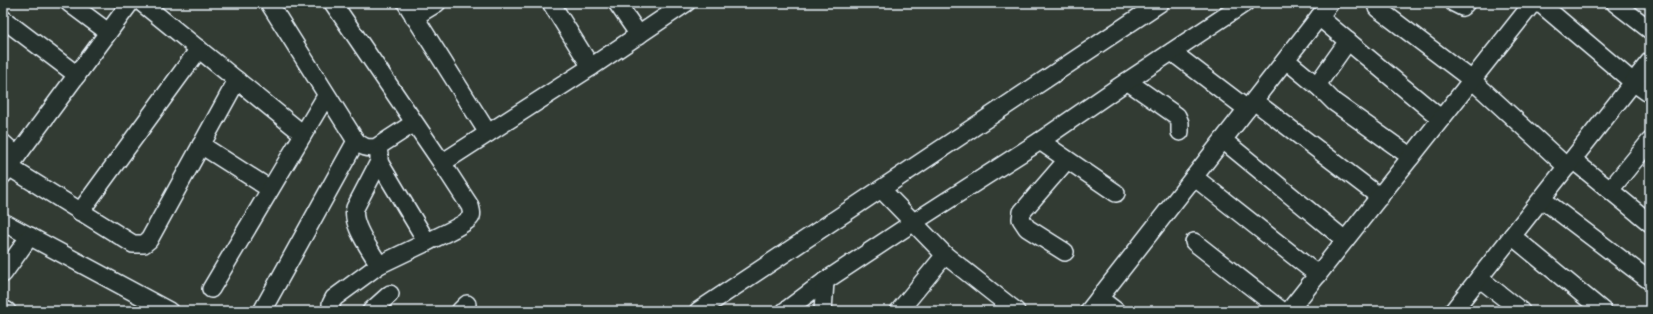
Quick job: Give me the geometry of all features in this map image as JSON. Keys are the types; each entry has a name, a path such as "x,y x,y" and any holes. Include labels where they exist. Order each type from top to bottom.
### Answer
{"street":[{"path":"69,3 108,32"},
{"path":"10,166 130,3"},
{"path":"142,3 303,134"},
{"path":"269,3 326,96 356,141 363,147 370,148 378,155 427,242"},
{"path":"437,3 410,10 488,134"},
{"path":"551,3 591,67"},
{"path":"617,3 640,35"},
{"path":"698,311 882,190 1160,3"},
{"path":"785,311 825,281 1040,141 1245,3"},
{"path":"1089,311 1330,3"},
{"path":"1454,3 1462,7 1466,3"},
{"path":"1615,3 1650,30"},
{"path":"331,311 331,304 334,298 379,265 464,223 470,219 472,213 470,206 336,4"},
{"path":"1289,311 1532,4 1542,5 1633,82 1650,94"},
{"path":"442,163 640,35 680,5"},
{"path":"1376,8 1472,80 1570,163 1610,190 1650,223"},
{"path":"1319,17 1434,113 1442,118"},
{"path":"3,18 77,75"},
{"path":"1321,89 1319,82 1348,41"},
{"path":"80,212 199,49"},
{"path":"1172,52 1380,197"},
{"path":"1286,60 1321,89 1334,102 1411,157"},
{"path":"1453,311 1650,61"},
{"path":"3,144 10,166 80,212 133,244 144,244 149,240 237,80"},
{"path":"1127,81 1177,116 1180,123 1180,132"},
{"path":"211,289 326,96"},
{"path":"379,265 356,224 354,216 355,208 378,155 414,123"},
{"path":"1224,140 1345,240"},
{"path":"262,311 356,141"},
{"path":"1040,141 1116,194"},
{"path":"1610,190 1650,141"},
{"path":"201,145 270,189"},
{"path":"1065,252 1027,228 1021,219 1022,212 1067,160"},
{"path":"1194,177 1318,275"},
{"path":"882,190 945,255 1016,311"},
{"path":"1542,198 1650,281"},
{"path":"3,222 169,311"},
{"path":"3,274 30,236"},
{"path":"1512,236 1603,311"},
{"path":"1194,242 1282,311"},
{"path":"898,311 945,255"},
{"path":"1479,278 1521,311"},
{"path":"823,311 825,281"},
{"path":"371,311 390,294"},
{"path":"1099,298 1116,311"},
{"path":"3,309 7,311"}]}
